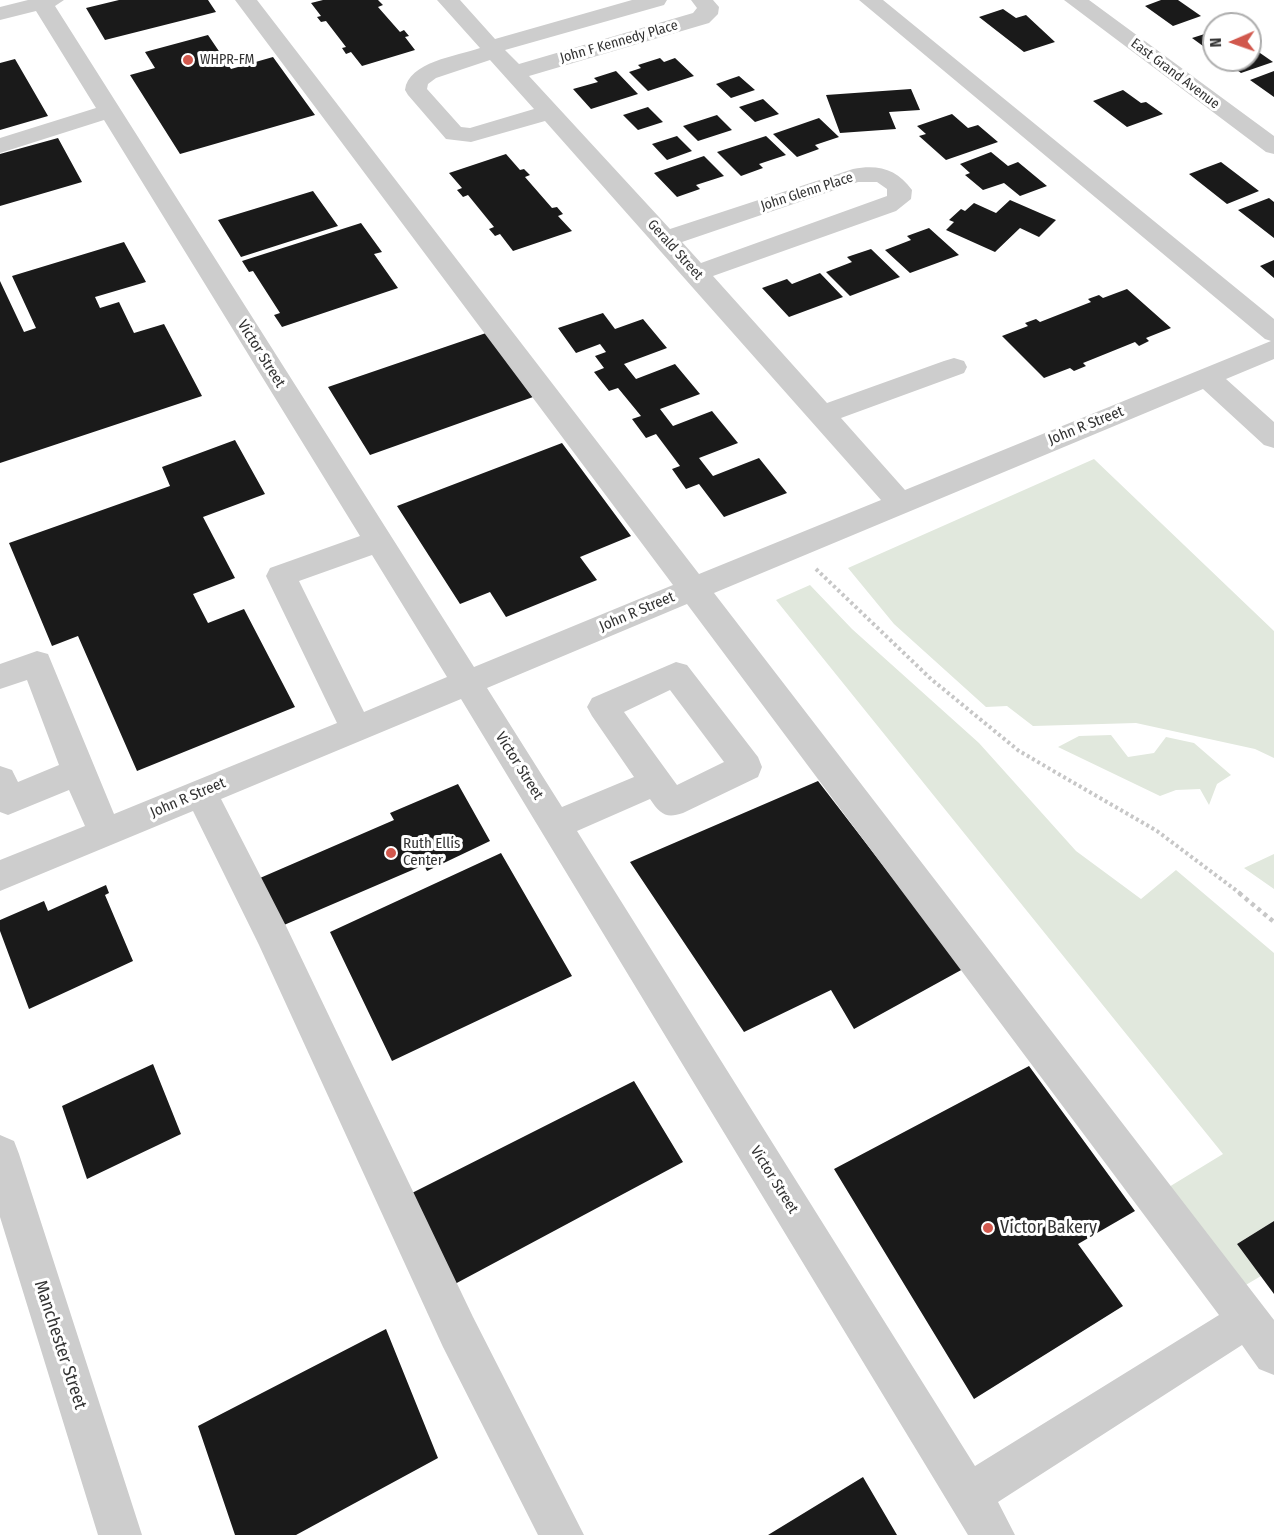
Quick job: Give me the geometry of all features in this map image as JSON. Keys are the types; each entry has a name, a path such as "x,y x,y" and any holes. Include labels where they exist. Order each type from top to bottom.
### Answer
{"street":[{"path":"246,0 1274,1354"},
{"name":"Gerald Street","path":"448,0 696,273 900,503"},
{"name":"John F Kennedy Place","path":"549,112 471,135 454,134 416,90 417,82 428,73 492,49 656,0"},
{"name":"John F Kennedy Place","path":"514,73 695,20 707,14 708,7 702,0"},
{"path":"870,0 1274,333"},
{"name":"East Grand Avenue","path":"1075,0 1274,147"},
{"path":"0,14 45,1"},
{"name":"Victor Street","path":"45,1 109,111 555,825 993,1535"},
{"path":"0,146 109,111"},
{"name":"John Glenn Place","path":"665,239 853,176 875,174 892,178 900,190 899,199 887,206 696,273"},
{"name":"John R Street","path":"0,876 1274,349"},
{"path":"822,415 954,366"},
{"path":"1206,377 1274,438"},
{"path":"356,729 281,576 378,541"},
{"path":"0,677 37,663 78,772 105,832"},
{"path":"0,780 8,801 78,772"},
{"path":"555,825 656,782"},
{"path":"201,792 278,948 459,1332 562,1535"},
{"name":"Manchester Street","path":"0,1155 120,1535"},
{"path":"969,1495 1226,1333"}],"path":[{"path":"798,545 824,579 923,672 1019,750 1157,831 1262,910 1274,922"}],"shaded area":[{"path":"1094,459 1274,631 1274,758 1255,749 1136,723 1033,726 1007,706 986,707 894,624 848,568"},
{"path":"810,585 852,629 979,743 1076,851 1141,899 1176,870 1274,953 1274,1221 1237,1244 1261,1276 1239,1289 1164,1190 1223,1154 776,600"},
{"path":"1111,735 1128,757 1154,753 1166,737 1194,743 1231,775 1217,784 1209,805 1200,789 1176,790 1160,796 1058,747 1079,736"},
{"path":"1274,854 1274,889 1244,868"}],"building":[{"path":"119,0 208,0 216,12 105,40 86,8"},
{"path":"323,0 378,0 383,5 378,7 400,32 404,30 409,36 405,37 415,50 362,66 351,52 346,54 342,48 346,47 326,21 321,22 317,17 321,16 311,3"},
{"path":"1161,0 1178,0 1201,16 1173,26 1145,6"},
{"path":"1003,9 1016,18 1026,15 1055,42 1024,52 979,17"},
{"path":"208,35 231,69 273,57 315,115 180,154 130,75 155,68 145,52"},
{"path":"1202,35 1202,45 1192,38"},
{"path":"1262,54 1273,62 1262,66"},
{"path":"660,58 664,62 675,58 694,76 648,91 629,72 641,68 638,65"},
{"path":"15,59 48,116 0,130 0,63"},
{"path":"616,71 638,94 591,109 573,89 598,82 594,78"},
{"path":"1274,71 1274,97 1250,80"},
{"path":"739,76 755,90 731,98 716,84"},
{"path":"911,89 920,110 889,112 896,129 840,133 826,95"},
{"path":"1123,90 1141,103 1146,102 1163,114 1127,127 1093,101"},
{"path":"763,99 779,114 755,122 739,107"},
{"path":"648,107 663,122 638,130 623,115"},
{"path":"952,114 968,128 978,125 998,142 946,160 919,136 926,134 917,126"},
{"path":"717,115 732,130 698,141 683,126"},
{"path":"819,118 839,137 815,145 819,149 797,157 773,134"},
{"path":"677,136 692,151 667,160 652,144"},
{"path":"766,136 786,155 759,164 763,168 741,176 717,152"},
{"path":"58,138 82,182 0,206 0,154"},
{"path":"991,152 1008,166 1018,162 1047,186 1020,196 1004,183 983,190 965,175 970,173 960,164"},
{"path":"506,154 520,170 524,169 530,175 525,177 552,208 557,207 563,214 558,216 572,231 513,251 500,234 495,236 489,229 494,227 468,195 463,197 457,190 462,188 449,173"},
{"path":"704,156 724,176 696,185 700,189 677,197 654,173"},
{"path":"1221,162 1259,191 1227,204 1189,174"},
{"path":"313,191 338,226 241,257 218,220"},
{"path":"1269,198 1274,202 1274,238 1238,210"},
{"path":"1010,200 1056,220 1039,237 1020,228 995,252 946,230 954,222 949,220 961,209 965,211 974,203 996,213"},
{"path":"361,223 382,252 374,254 398,288 282,327 274,315 280,313 253,271 249,272 242,261"},
{"path":"929,228 959,255 910,273 885,250 911,240 907,236"},
{"path":"124,242 146,282 95,297 100,308 119,302 134,333 164,324 202,396 0,463 0,281 24,332 36,328 12,276"},
{"path":"871,249 900,277 850,296 826,272 852,262 847,257"},
{"path":"1274,260 1274,278 1260,266"},
{"path":"820,273 843,297 789,317 762,288 787,279 792,284"},
{"path":"1127,289 1171,328 1146,338 1149,341 1139,346 1135,342 1083,363 1086,366 1074,371 1070,368 1044,378 1002,336 1028,326 1025,323 1036,319 1040,322 1091,302 1088,299 1099,295 1103,298"},
{"path":"603,313 615,329 643,319 667,348 624,364 636,379 675,364 700,394 660,409 673,426 712,411 738,443 699,458 713,476 759,458 787,493 724,517 699,484 686,489 672,469 680,466 656,434 646,438 632,419 641,416 618,388 609,391 594,372 604,368 595,356 606,352 600,344 576,353 558,328"},
{"path":"486,333 533,397 370,455 328,387"},
{"path":"235,440 265,494 203,517 235,578 193,594 208,623 244,609 295,707 137,771 78,636 52,646 9,543 170,486 162,467"},
{"path":"562,443 631,536 580,557 597,580 506,617 490,592 460,604 397,506"},
{"path":"818,781 963,969 854,1029 831,990 744,1032 630,862"},
{"name":"Ruth Ellis Center","path":"458,784 490,841 427,871 424,865 284,925 260,878 394,820 390,813"},
{"path":"501,853 572,976 392,1061 330,932"},
{"path":"106,885 109,893 105,895 133,961 29,1009 0,931 0,920 44,901 48,911"},
{"path":"153,1064 181,1134 87,1179 62,1106"},
{"name":"Victor Bakery","path":"1029,1066 1135,1211 1078,1244 1123,1306 974,1399 834,1169"},
{"path":"634,1081 683,1162 453,1285 412,1193"},
{"path":"1274,1221 1274,1294 1237,1244"},
{"path":"386,1329 438,1458 296,1535 235,1535 198,1426"},
{"path":"863,1477 897,1535 768,1535"}],"place":[{"name":"WHPR-FM","path":"188,60"},
{"name":"Ruth Ellis Center","path":"391,853"},
{"name":"Victor Bakery","path":"988,1228"}]}
